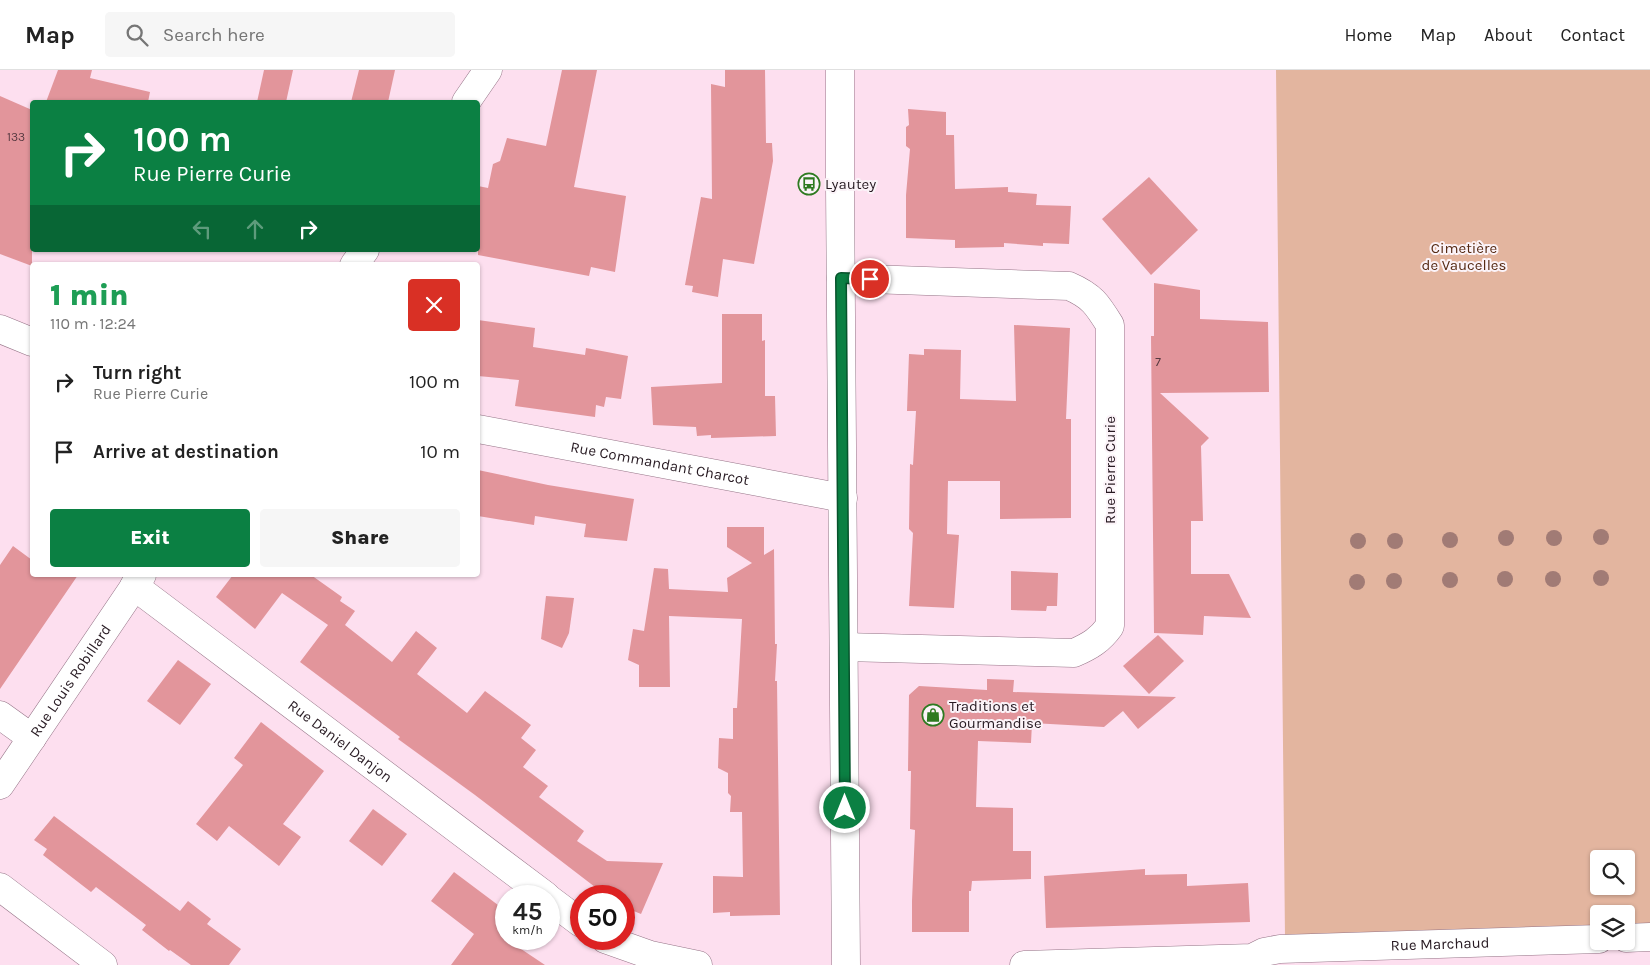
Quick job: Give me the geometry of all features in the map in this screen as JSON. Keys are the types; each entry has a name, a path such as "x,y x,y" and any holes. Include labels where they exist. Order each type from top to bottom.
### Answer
{"street":[{"path":"467,100 488,70"},
{"path":"840,70 846,965"},
{"name":"Rue Pierre Curie","path":"841,278 1069,286 1086,294 1110,325 1110,626 1102,637 1091,646 1074,653 844,647"},
{"path":"0,329 30,341"},
{"name":"Rue Commandant Charcot","path":"480,429 843,498"},
{"name":"Rue Louis Robillard","path":"0,785 138,580"},
{"name":"Rue Daniel Danjon","path":"138,580 532,885"},
{"path":"0,715 32,738"},
{"path":"0,887 103,965"},
{"path":"1635,938 1650,937"},
{"name":"Rue Marchaud","path":"1024,965 1252,958 1264,952 1280,949 1590,938"},
{"path":"635,950 650,955 698,965"}],"green space":[{"name":"Cimetière de Vaucelles","path":"1276,70 1650,70 1650,925 1635,926 1635,905 1590,905 1590,926 1285,937"}],"building":[{"path":"58,70 92,70 90,78 150,92 148,100 47,100"},
{"path":"264,70 293,70 286,100 257,100"},
{"path":"359,70 395,70 388,100 352,100"},
{"path":"562,70 597,70 574,187 626,196 615,272 591,267 589,276 478,255 478,252 480,252 480,186 488,188 493,164 500,161 507,138 546,146"},
{"path":"725,70 765,70 766,143 772,143 773,161 754,264 723,259 718,297 692,292 693,286 685,285 701,197 712,199 711,84 725,87"},
{"path":"0,96 30,109 30,252 32,252 32,262 30,262 30,265 0,254"},
{"path":"908,109 946,112 946,135 954,135 955,189 1008,187 1008,192 1037,194 1036,205 1071,206 1069,244 1043,243 1043,246 1004,243 1004,247 955,248 955,240 906,238 906,195 910,149 906,146 906,127 909,125"},
{"path":"1149,177 1198,230 1151,275 1102,219"},
{"path":"1154,283 1200,290 1200,319 1268,322 1269,392 1160,393 1209,438 1201,446 1203,521 1191,521 1191,574 1229,574 1251,618 1204,616 1203,635 1154,633 1151,336 1154,336"},
{"path":"722,314 762,314 762,341 765,340 765,396 775,396 776,436 711,438 711,435 697,436 696,427 653,425 651,387 722,383"},
{"path":"480,320 535,328 533,347 585,355 586,348 628,356 621,399 606,397 604,407 596,405 595,417 515,406 519,380 480,376"},
{"path":"1014,325 1070,328 1066,419 1071,419 1071,518 1000,519 1000,481 948,481 947,534 959,535 954,608 909,606 913,533 909,529 910,464 913,465 916,411 907,411 909,354 924,355 924,349 961,350 960,399 1016,401"},
{"path":"480,470 548,485 634,499 627,541 584,537 586,524 535,516 534,525 480,516"},
{"path":"727,527 764,527 764,555 774,549 780,915 730,916 730,912 713,913 713,876 743,877 742,812 730,812 731,796 728,793 728,773 718,768 719,738 733,739 733,708 737,708 742,619 669,616 670,687 639,687 639,665 628,660 633,629 644,631 654,568 668,569 669,589 728,592 727,578 752,563 727,547"},
{"path":"13,546 30,559 30,577 77,577 0,689 0,565"},
{"path":"1011,571 1058,573 1057,606 1047,606 1046,611 1011,610"},
{"path":"231,577 314,577 342,597 340,601 355,611 345,625 392,662 416,631 437,648 417,674 467,713 485,691 531,725 521,738 536,750 523,767 548,786 539,797 584,831 577,841 607,861 663,863 641,914 635,912 635,885 592,885 398,739 400,737 300,662 328,625 282,593 255,629 216,597"},
{"path":"546,596 574,598 569,633 562,648 541,639"},
{"path":"1158,635 1184,661 1149,694 1123,666"},
{"path":"178,660 211,684 180,725 147,701"},
{"path":"987,679 1014,680 1013,692 1176,697 1138,729 1123,711 1104,727 1032,723 1031,743 978,741 976,807 1013,808 1013,851 1031,851 1031,879 972,881 971,891 969,891 969,932 912,932 915,830 910,829 911,771 908,771 909,695 919,686 987,690"},
{"path":"261,722 324,771 283,824 301,837 279,866 229,826 217,841 196,824 243,765 234,758"},
{"path":"373,809 407,834 382,866 349,841"},
{"path":"54,816 180,911 188,901 211,919 207,924 241,949 229,965 191,965 142,930 146,925 96,887 91,892 43,855 47,849 34,840"},
{"path":"1145,869 1145,875 1187,874 1187,886 1248,883 1250,922 1046,928 1044,876"},
{"path":"454,872 495,903 495,950 522,950 545,965 451,965 474,934 431,901"}],"place":[{"name":"Lyautey","path":"809,184"},
{"name":"Traditions et Gourmandise","path":"933,715"}],"route":[{"path":"845,808 841,278 870,279"}]}
